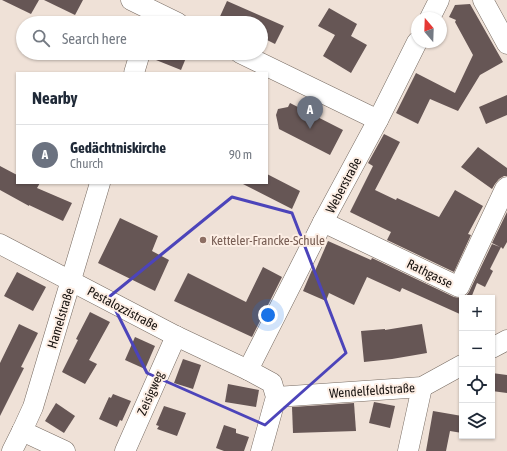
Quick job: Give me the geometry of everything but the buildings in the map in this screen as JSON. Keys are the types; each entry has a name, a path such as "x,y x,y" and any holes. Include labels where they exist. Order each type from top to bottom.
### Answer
{"street":[{"path":"131,0 163,16"},
{"path":"433,12 439,0"},
{"path":"482,0 507,44"},
{"name":"Weberstraße","path":"248,370 415,48"},
{"path":"134,72 138,60"},
{"path":"254,60 378,120"},
{"name":"Hamelstraße","path":"10,451 22,431 33,407 100,184"},
{"name":"Rathgasse","path":"324,222 459,287 507,187"},
{"name":"Pestalozzistraße","path":"0,244 176,336 248,370"},
{"name":"Zeisigweg","path":"125,451 176,336"},
{"path":"495,346 507,340"},
{"name":"Wendelfeldstraße","path":"276,397 422,387 459,366"},
{"path":"248,370 272,382 276,397 261,451"},
{"path":"408,451 422,387"},
{"path":"22,431 65,451"},
{"path":"0,447 10,451"}],"highlighted area":[{"path":"232,197 292,213 346,353 265,425 147,373 109,297"}],"place":[{"name":"Gedächtniskirche","path":"310,129"},
{"name":"Ketteler-Francke-Schule","path":"203,240"}]}
